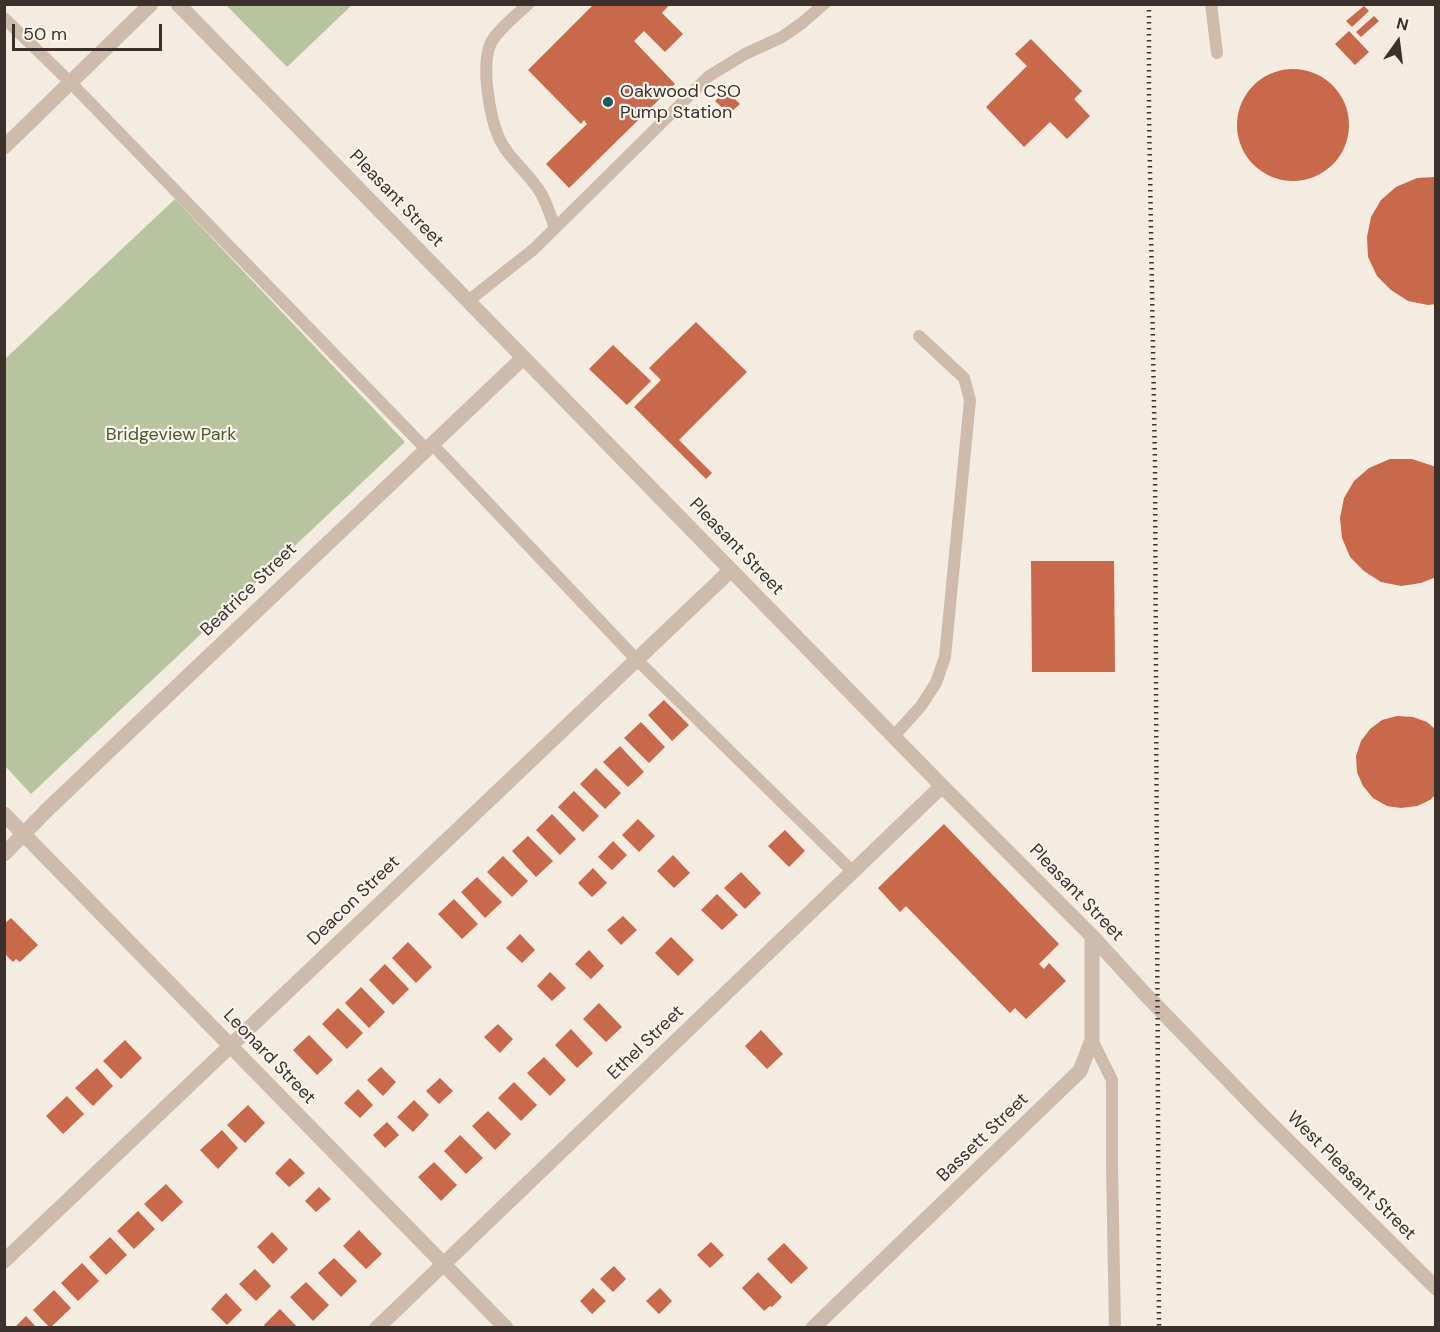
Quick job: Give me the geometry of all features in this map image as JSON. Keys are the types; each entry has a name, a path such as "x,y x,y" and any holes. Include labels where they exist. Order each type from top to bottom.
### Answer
{"street":[{"path":"4,147 151,4"},
{"name":"Pleasant Street","path":"178,4 730,570 1092,936 1264,1117"},
{"name":"Beatrice Street","path":"4,854 49,808 524,357"},
{"name":"Deacon Street","path":"4,1261 730,570"},
{"name":"Ethel Street","path":"377,1328 942,786"},
{"name":"Leonard Street","path":"4,814 506,1328"},
{"name":"Bassett Street","path":"813,1328 1080,1071 1092,1040 1092,936"},
{"name":"West Pleasant Street","path":"1264,1117 1436,1288"}],"lane":[{"path":"528,4 490,43 486,72 490,111 503,146 538,188 555,228"},
{"path":"468,301 534,249 709,76 746,54 782,37 824,4"},
{"path":"1211,4 1217,53"},
{"path":"4,18 71,83 636,659 853,872"},
{"path":"894,736 921,706 936,683 945,657 970,400 964,378 919,336"},
{"path":"1092,1040 1112,1080 1115,1328"}],"green space":[{"path":"226,5 352,5 287,67"},
{"name":"Bridgeview Park","path":"175,199 405,442 31,794 5,766 5,359"}],"building":[{"name":"Oakwood CSO Pump Station","path":"594,4 670,4 662,13 683,34 665,52 644,31 634,41 675,84 569,188 546,164 587,124 584,120 581,124 528,70"},
{"path":"1364,6 1369,11 1352,27 1346,21"},
{"path":"1374,16 1379,21 1361,37 1356,32"},
{"path":"1349,31 1369,52 1355,65 1335,44"},
{"path":"1031,39 1082,91 1074,99 1090,116 1067,139 1050,122 1024,147 986,107 1027,66 1015,54"},
{"path":"1293,69 1314,73 1333,85 1345,104 1349,125 1345,146 1333,165 1314,177 1293,181 1272,177 1253,165 1241,146 1237,125 1241,104 1253,85 1272,73"},
{"path":"726,90 740,104 729,114 715,101"},
{"path":"1436,177 1436,304 1428,305 1408,301 1391,290 1377,276 1368,257 1367,237 1371,217 1381,200 1396,187 1417,178"},
{"path":"696,322 747,372 679,440 712,473 706,479 634,407 661,380 649,368"},
{"path":"613,345 651,381 627,405 589,369"},
{"path":"1390,459 1412,459 1436,467 1436,577 1421,583 1401,586 1381,582 1364,571 1350,557 1342,538 1340,518 1344,498 1354,481 1369,468"},
{"path":"1031,561 1114,561 1115,672 1032,672"},
{"path":"664,700 689,725 672,741 648,715"},
{"path":"1397,716 1413,717 1427,722 1436,730 1436,794 1430,800 1417,806 1401,808 1387,806 1373,798 1363,786 1357,772 1356,756 1361,741 1370,729 1382,720"},
{"path":"641,722 665,747 649,763 624,738"},
{"path":"620,746 644,772 628,787 603,762"},
{"path":"596,768 621,793 605,809 580,784"},
{"path":"574,791 599,816 583,832 558,807"},
{"path":"552,814 576,839 560,855 536,830"},
{"path":"638,819 655,836 639,852 622,835"},
{"path":"944,824 1059,944 1039,964 1044,969 1049,963 1066,981 1026,1019 1015,1008 1010,1013 906,906 900,912 878,888"},
{"path":"785,830 805,851 789,867 768,846"},
{"path":"528,836 553,861 536,877 512,851"},
{"path":"613,841 627,855 612,870 598,857"},
{"path":"673,855 690,873 674,888 657,871"},
{"path":"503,856 528,881 512,897 487,872"},
{"path":"593,868 607,883 592,897 578,883"},
{"path":"741,872 761,893 745,909 724,888"},
{"path":"477,877 502,902 485,918 461,892"},
{"path":"717,894 738,915 722,930 701,910"},
{"path":"454,899 478,924 462,939 438,914"},
{"path":"623,916 637,930 621,945 607,930"},
{"path":"11,918 38,945 20,962 16,959 13,962 4,953 4,924"},
{"path":"520,934 535,950 522,963 506,948"},
{"path":"671,937 694,960 678,976 655,953"},
{"path":"408,942 432,967 416,983 392,958"},
{"path":"589,950 604,966 591,979 575,964"},
{"path":"385,964 409,989 393,1005 369,980"},
{"path":"550,972 566,988 552,1001 537,986"},
{"path":"361,987 385,1012 369,1028 345,1003"},
{"path":"599,1003 622,1027 606,1042 583,1019"},
{"path":"338,1008 363,1033 347,1049 322,1024"},
{"path":"498,1024 513,1039 500,1053 484,1037"},
{"path":"571,1029 593,1053 577,1068 555,1045"},
{"path":"761,1030 783,1054 767,1069 745,1046"},
{"path":"309,1035 333,1060 317,1075 293,1050"},
{"path":"125,1040 142,1058 121,1079 103,1061"},
{"path":"544,1057 566,1080 550,1096 527,1073"},
{"path":"381,1067 396,1082 383,1096 367,1080"},
{"path":"97,1068 113,1086 93,1106 75,1088"},
{"path":"440,1078 453,1091 439,1104 426,1091"},
{"path":"514,1082 537,1105 521,1121 498,1098"},
{"path":"358,1089 373,1105 360,1118 344,1103"},
{"path":"67,1096 84,1114 63,1134 46,1116"},
{"path":"414,1100 429,1115 413,1132 397,1117"},
{"path":"248,1105 265,1123 245,1143 227,1125"},
{"path":"488,1111 511,1134 495,1150 472,1126"},
{"path":"387,1122 399,1135 385,1148 373,1135"},
{"path":"222,1130 238,1148 218,1169 200,1150"},
{"path":"460,1135 483,1158 466,1174 444,1151"},
{"path":"290,1158 305,1173 289,1187 275,1173"},
{"path":"434,1162 457,1185 441,1201 418,1177"},
{"path":"166,1184 183,1202 162,1222 144,1204"},
{"path":"319,1187 331,1199 316,1212 305,1201"},
{"path":"138,1211 155,1229 134,1249 117,1231"},
{"path":"359,1230 382,1254 366,1269 343,1246"},
{"path":"272,1232 288,1249 273,1264 257,1247"},
{"path":"110,1237 127,1255 106,1275 89,1257"},
{"path":"711,1242 724,1255 710,1268 697,1255"},
{"path":"784,1243 808,1268 791,1284 767,1259"},
{"path":"334,1258 357,1281 341,1297 318,1273"},
{"path":"82,1263 99,1281 78,1301 61,1283"},
{"path":"614,1266 626,1279 613,1292 600,1279"},
{"path":"255,1269 271,1286 256,1301 239,1284"},
{"path":"758,1272 782,1297 764,1311 742,1288"},
{"path":"306,1282 329,1305 313,1321 290,1297"},
{"path":"593,1288 606,1301 592,1314 580,1301"},
{"path":"660,1288 672,1301 659,1314 646,1301"},
{"path":"54,1290 71,1308 50,1328 33,1310"},
{"path":"226,1293 242,1310 227,1325 211,1309"},
{"path":"280,1309 298,1328 266,1328 264,1325"},
{"path":"26,1316 37,1328 14,1328"}],"railway":[{"path":"1149,4 1155,464 1159,1328"}],"place":[{"name":"Oakwood CSO Pump Station","path":"608,102"}]}
